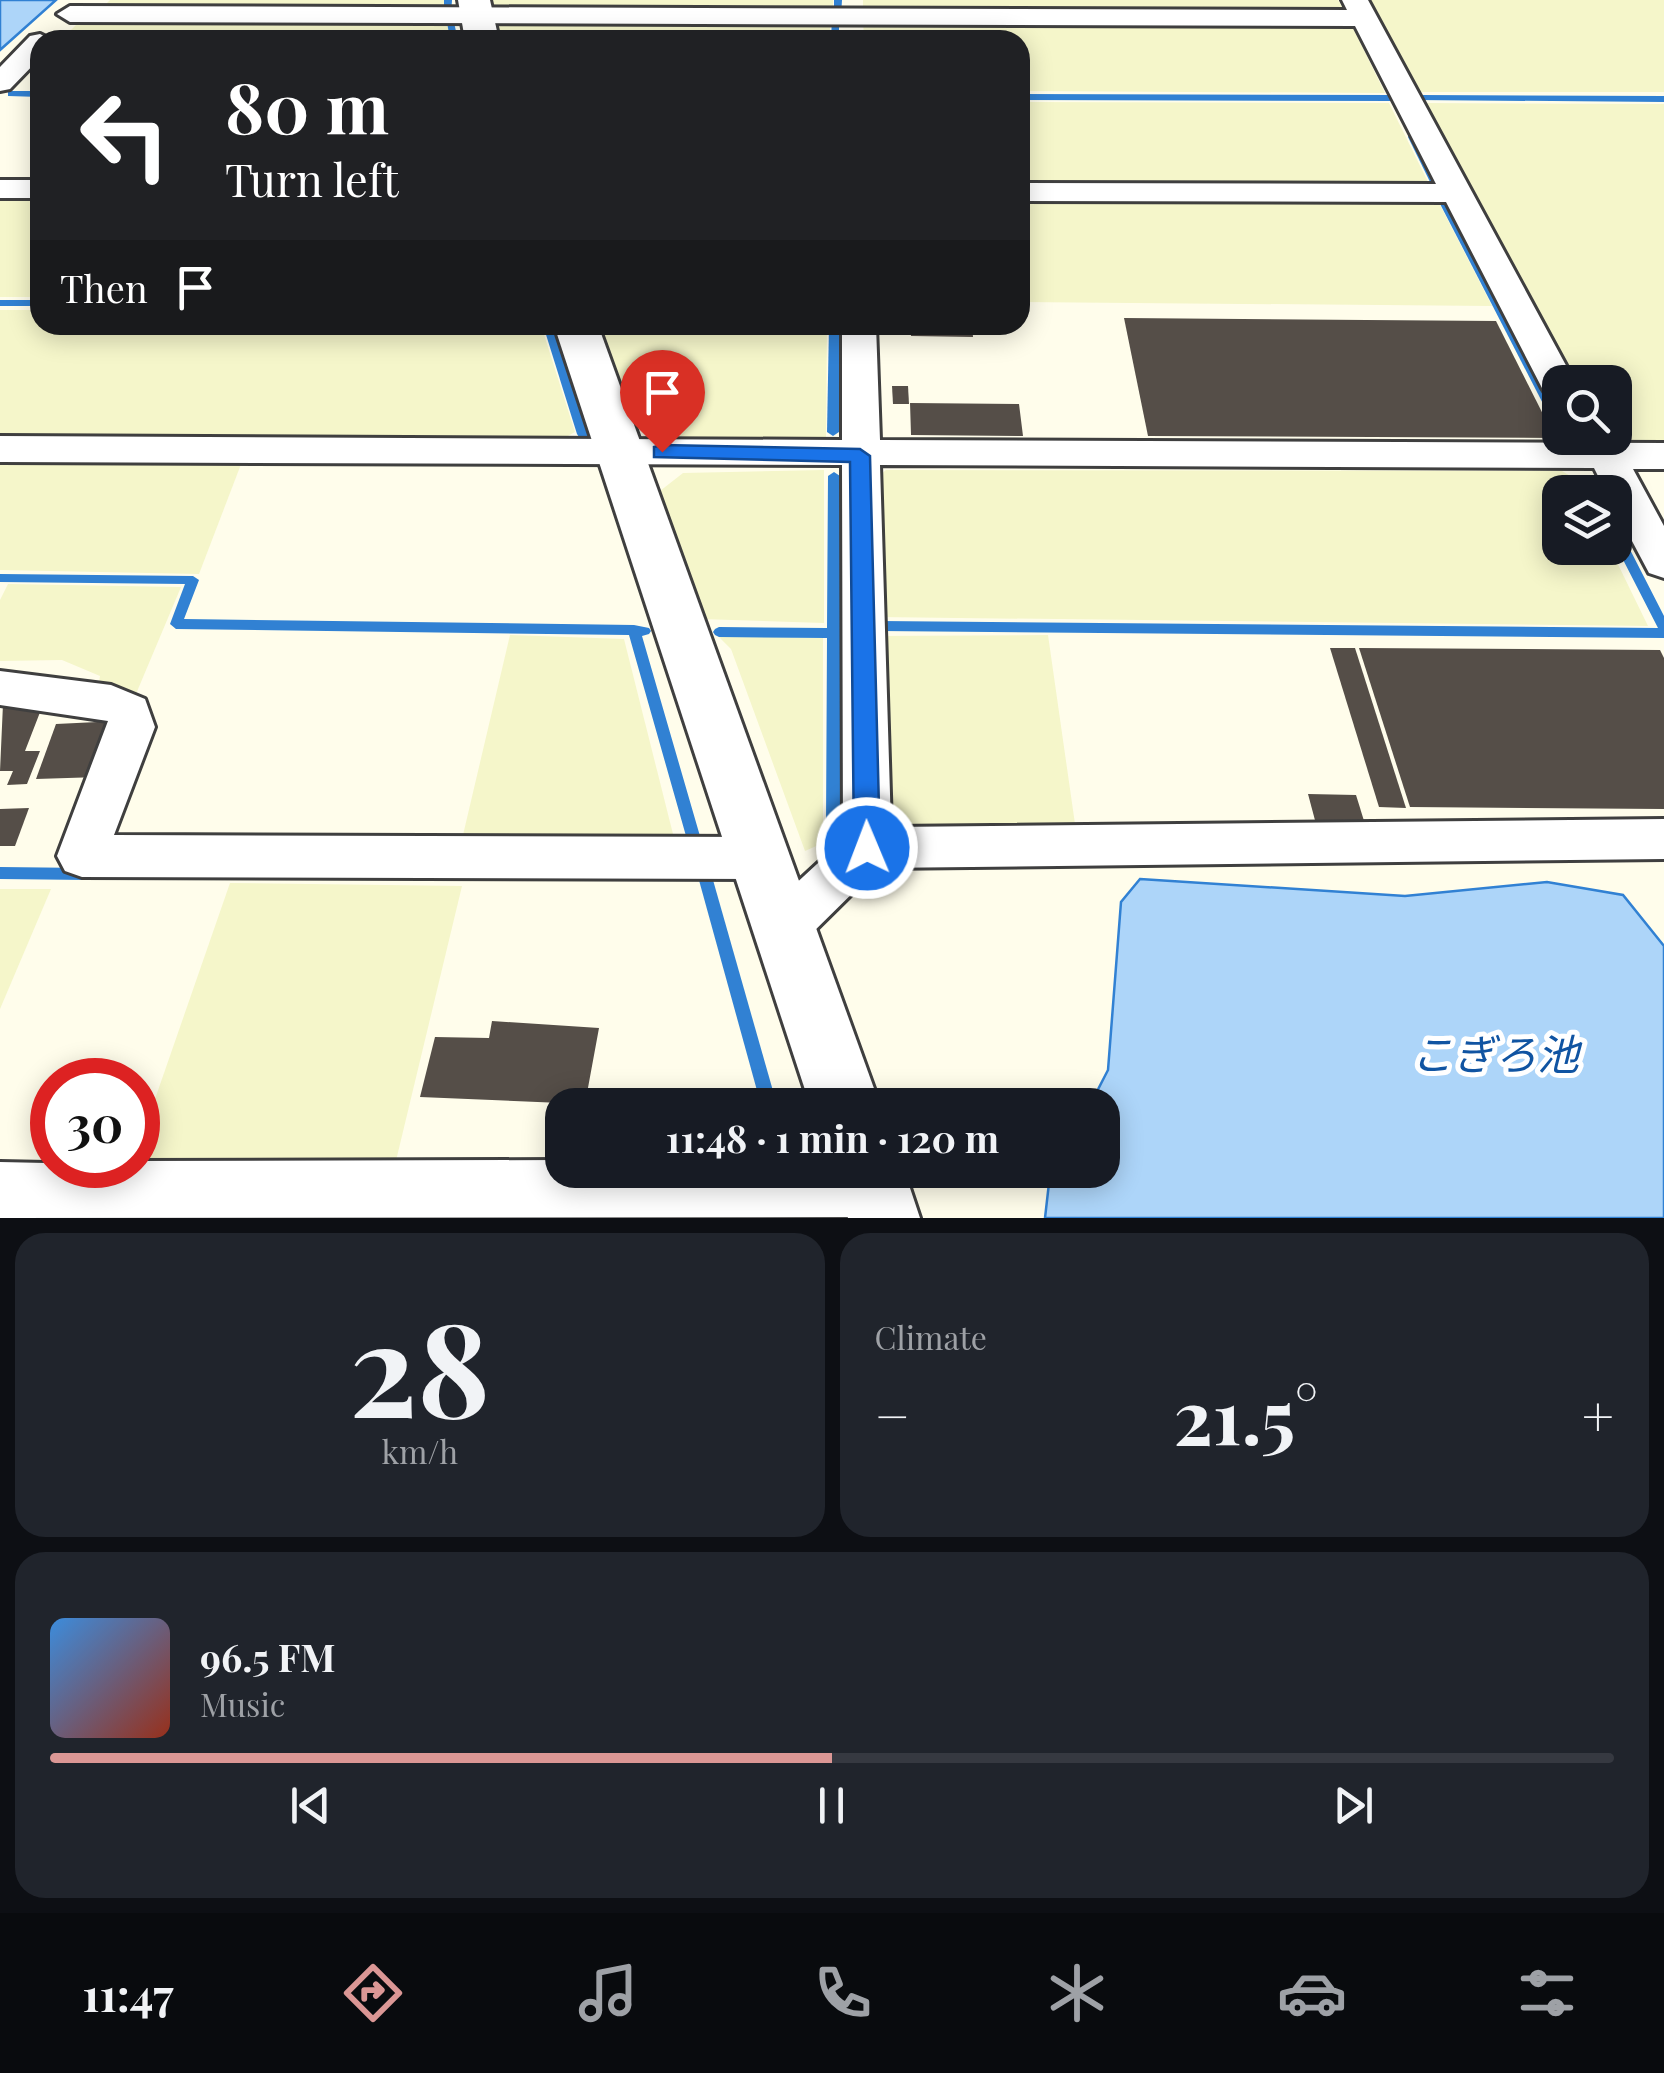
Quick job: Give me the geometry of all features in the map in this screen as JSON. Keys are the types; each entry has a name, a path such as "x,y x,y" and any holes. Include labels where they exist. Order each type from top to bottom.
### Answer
{"street":[{"path":"53,30 79,7 477,18 854,19 1360,9 1548,365"},
{"path":"0,83 30,52"},
{"path":"0,189 30,189"},
{"path":"1030,192 1457,193"},
{"path":"580,335 839,1088"},
{"path":"858,335 867,848"},
{"path":"0,449 622,451 860,456 1542,450"},
{"path":"1632,453 1664,456"},
{"path":"1600,455 1664,563"},
{"path":"0,688 111,702 129,711 132,726 82,856 760,858"},
{"path":"783,928 867,848 1664,839"},
{"path":"0,1191 875,1192"}],"green space":[{"path":"110,0 445,0 445,11 103,7"},
{"path":"492,0 833,0 833,14 491,8"},
{"path":"863,0 1338,0 1347,15 863,14"},
{"path":"1363,0 1664,0 1664,92 1413,92"},
{"path":"84,17 446,19 449,30 71,30"},
{"path":"863,18 1349,20 1385,93 1030,91 1030,30 864,30"},
{"path":"830,19 830,30 497,30 494,22"},
{"path":"1030,102 1389,103 1433,192 1030,190"},
{"path":"1419,103 1664,104 1664,444 1632,442 1632,365 1563,365"},
{"path":"0,192 30,192 30,297 0,297"},
{"path":"1030,196 1437,199 1492,306 1030,302"},
{"path":"0,310 30,310 30,335 544,335 575,432 566,437 0,436"},
{"path":"603,335 827,335 826,441 680,441 635,425"},
{"path":"0,458 243,459 199,574 0,570"},
{"path":"824,470 824,623 700,619 660,491 683,473"},
{"path":"886,470 1562,471 1569,475 1542,475 1542,565 1618,565 1648,626 877,617 874,480"},
{"path":"8,584 181,587 133,701 98,688 100,676 62,660 0,661 0,600"},
{"path":"510,635 624,639 675,842 463,835"},
{"path":"1048,635 1075,824 887,825 880,636"},
{"path":"718,636 823,638 823,843 805,851 731,649"},
{"path":"230,883 462,886 394,1169 160,1164 160,1085"},
{"path":"0,889 51,889 0,1009"}],"water":[{"path":"0,0 56,0 0,50"},
{"name":"こぎろ池","path":"1140,879 1405,896 1547,882 1623,895 1664,946 1664,1218 1045,1218 1048,1188 1120,1188 1120,1088 1099,1088 1108,1070 1121,902"}],"building":[{"path":"1124,318 1496,321 1542,412 1542,438 1148,436"},
{"path":"973,335 973,337 911,336"},
{"path":"892,386 908,386 909,404 893,404"},
{"path":"910,403 1019,404 1023,436 911,435"},
{"path":"1330,648 1355,648 1406,808 1379,807"},
{"path":"1359,648 1660,650 1664,658 1664,809 1410,807"},
{"path":"44,702 25,751 40,751 27,784 7,785 13,771 0,771 3,704"},
{"path":"118,721 99,777 36,779 56,724"},
{"path":"1308,794 1356,795 1365,824 1316,824"},
{"path":"29,808 15,846 0,846 0,809"},
{"path":"492,1021 599,1028 588,1088 545,1088 545,1102 420,1097 435,1037 489,1038"}],"waterway":[{"path":"448,0 448,12"},
{"path":"838,0 838,13"},
{"path":"449,18 452,30"},
{"path":"835,20 835,30"},
{"path":"11,94 30,94"},
{"path":"1030,97 1393,98"},
{"path":"1419,98 1664,99"},
{"path":"1412,137 1438,188"},
{"path":"1442,198 1542,390"},
{"path":"0,303 30,303"},
{"path":"551,335 583,434"},
{"path":"833,432 834,335"},
{"path":"833,826 834,476"},
{"path":"1632,565 1664,628"},
{"path":"0,578 193,580 176,624 634,631"},
{"path":"880,626 1664,633"},
{"path":"634,631 645,631"},
{"path":"634,631 695,843"},
{"path":"719,632 833,633"},
{"path":"0,873 87,874"},
{"path":"704,873 764,1088"}],"route":[{"path":"662,452 860,456 867,848"}]}
